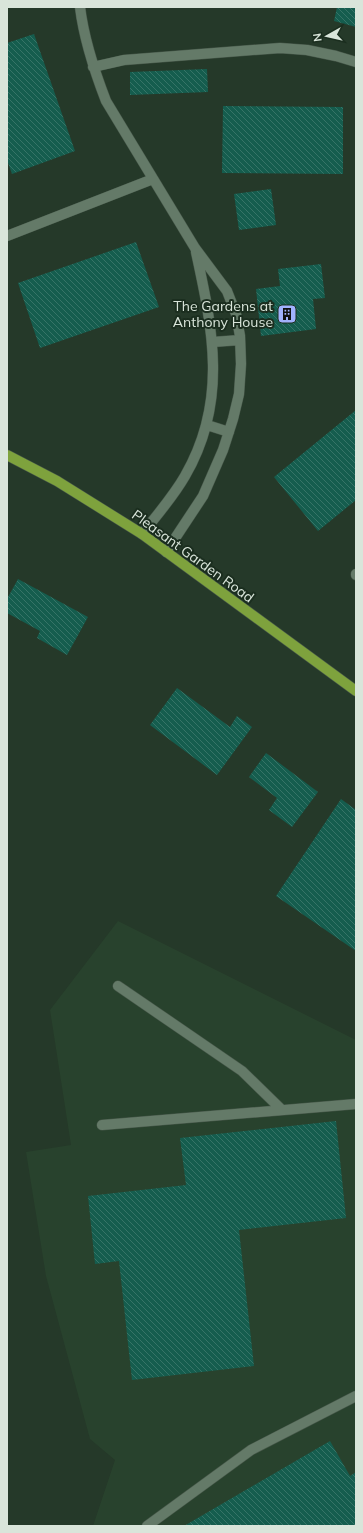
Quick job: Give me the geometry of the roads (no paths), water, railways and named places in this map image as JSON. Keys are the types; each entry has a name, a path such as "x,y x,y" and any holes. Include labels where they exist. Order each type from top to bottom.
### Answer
{"main road":[{"name":"Pleasant Garden Road","path":"7,455 57,481 142,534 356,691"}],"lane":[{"path":"80,7 87,46 106,101 195,248 227,291 236,314 240,340 241,364 239,394 229,432 213,475 203,496 166,552"},
{"path":"93,67 124,60 280,48 307,50 356,62"},
{"path":"7,236 153,179"},
{"path":"142,534 185,477 196,456 207,425 212,401 214,370 212,342 208,309 195,248"},
{"path":"212,342 240,340"},
{"path":"207,425 229,432"},
{"path":"118,986 242,1071 282,1110"},
{"path":"102,1125 356,1104"},
{"path":"147,1526 251,1450 356,1396"}],"place":[{"name":"The Gardens at Anthony House","path":"287,314"}]}
